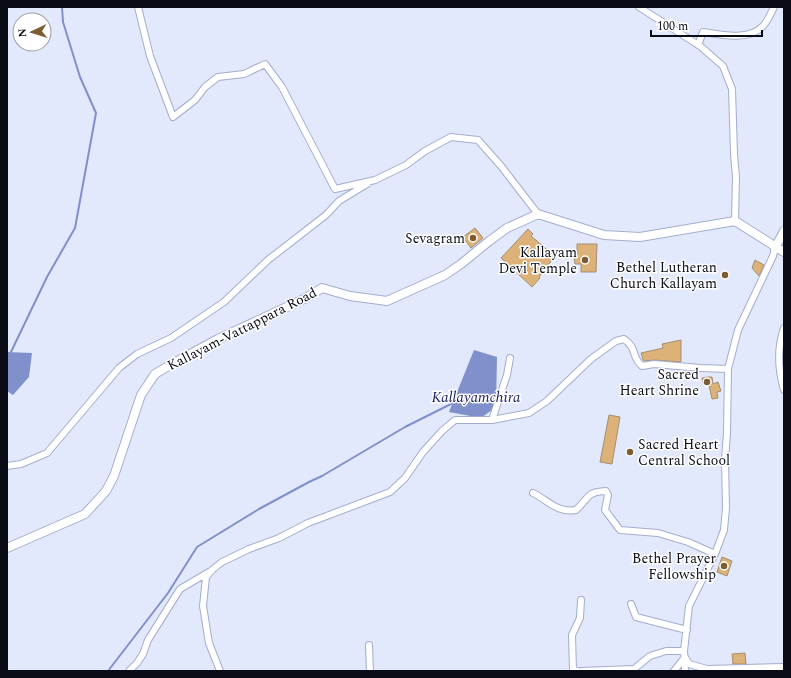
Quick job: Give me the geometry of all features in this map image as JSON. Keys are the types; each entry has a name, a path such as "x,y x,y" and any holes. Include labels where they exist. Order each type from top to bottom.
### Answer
{"street":[{"path":"138,7 150,56 172,117 195,100 206,87 218,77 244,74 265,64 282,87 335,189 375,180"},
{"path":"639,7 698,45 723,66 732,89 736,184 735,221"},
{"path":"698,45 703,32 727,35 754,33 764,25 774,7"},
{"path":"7,466 21,464 47,453 119,368 137,354 171,338 224,302 268,260 326,215 339,201 352,192 406,165 425,151 451,137 478,140 501,166 538,214 604,234 640,237 735,221 775,248 784,252"},
{"name":"Kallayam-Vattappara Road","path":"7,548 85,514 102,496 114,476 141,395 153,376 158,372 218,339 304,299 322,288 350,296 383,301 387,301 402,295 445,275 507,228 538,214"},
{"path":"685,671 689,606 715,554 724,530 726,508 725,460 728,369 738,330 784,231"},
{"path":"784,328 780,337 779,346 781,380 784,390"},
{"path":"129,671 143,654 148,640 180,589 211,571 222,562 249,549 279,538 308,523 390,492 405,478 423,452 442,431 455,420 492,420 529,413 547,401 591,359 616,341 624,340 629,342 634,348 637,362 642,366 654,364 728,369"},
{"path":"492,420 507,375 510,358"},
{"path":"533,493 553,507 569,511 576,510 590,494 606,491 608,495 605,510 620,530 658,533 688,542 715,554"},
{"path":"211,571 206,577 203,606 209,643 220,671"},
{"path":"578,671 573,670 572,635 580,618 581,600"},
{"path":"631,604 636,618 687,630"},
{"path":"369,646 370,671"},
{"path":"582,671 634,669 650,656 666,651 685,654"},
{"path":"685,654 689,664 707,668 784,667"},
{"path":"674,671 685,654"}],"water":[{"name":"Kallayamchira","path":"474,350 497,357 496,407 481,418 449,412"},
{"path":"7,352 32,353 29,377 13,395 7,391"}],"building":[{"name":"Sevagram","path":"475,228 483,238 471,248 463,237"},
{"path":"528,229 533,234 531,236 555,256 532,287 501,258"},
{"name":"Kallayam Devi Temple","path":"577,244 597,244 596,272 581,272 581,264 575,264 574,256 577,254"},
{"path":"755,260 764,265 759,276 752,268"},
{"path":"681,340 681,362 643,360 641,353 663,348 662,344"},
{"path":"712,377 713,384 718,382 721,391 717,392 718,398 712,399 709,385 703,384 702,378"},
{"path":"609,415 620,417 612,464 600,462"},
{"name":"Bethel Prayer Fellowship","path":"722,557 732,561 727,576 717,572"},
{"path":"745,653 746,664 733,664 732,654"}],"waterway":[{"path":"10,354 47,277 75,228 96,113 80,77 63,22 62,7"},
{"path":"108,671 168,593 197,547 259,509 322,476 405,427 455,402"}],"place":[{"name":"Sevagram","path":"473,238"},
{"name":"Kallayam Devi Temple","path":"585,260"},
{"name":"Bethel Lutheran Church Kallayam","path":"725,275"},
{"name":"Sacred Heart Shrine","path":"707,382"},
{"name":"Sacred Heart Central School","path":"630,452"},
{"name":"Bethel Prayer Fellowship","path":"724,566"}]}
